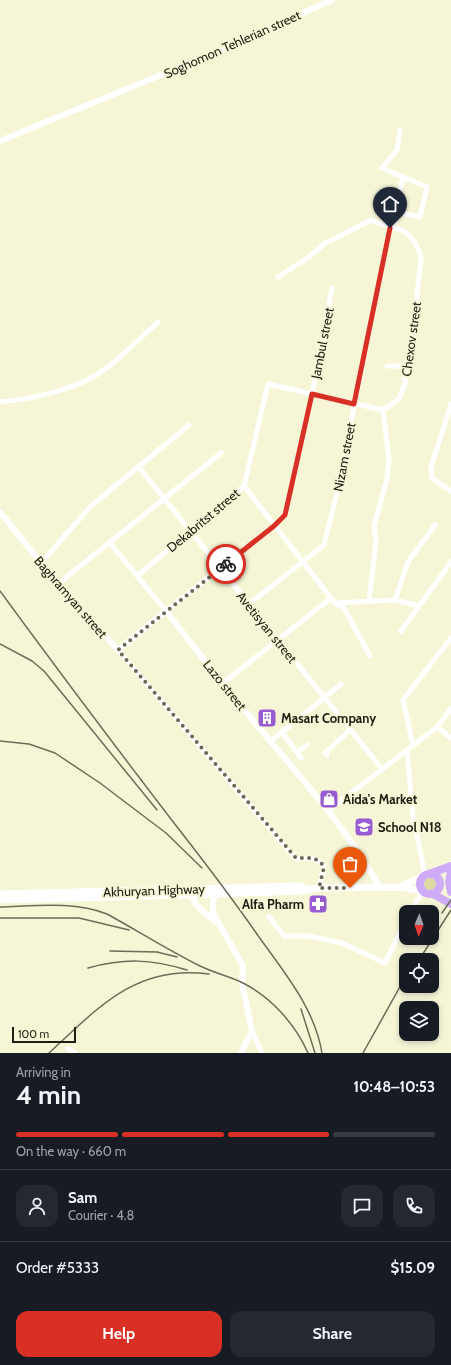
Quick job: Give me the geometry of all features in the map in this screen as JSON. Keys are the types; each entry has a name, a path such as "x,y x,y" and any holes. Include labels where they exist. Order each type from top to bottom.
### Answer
{"highway":[{"path":"451,867 426,875 420,882 423,891 451,904"},
{"path":"432,894 438,890 440,882 451,867"},
{"path":"451,871 449,882 451,893"},
{"path":"426,875 435,875 451,893"}],"main road":[{"name":"Akhuryan Highway","path":"0,894 193,892 217,894 300,891 319,888 380,888 400,887 426,875"},
{"name":"Akhuryan Highway","path":"0,900 299,886 308,889"},
{"path":"400,887 423,891"}],"street":[{"name":"Soghomon Tehlerian street","path":"0,141 132,87 332,0"},
{"path":"397,212 420,217 427,187 382,168 397,150 400,130"},
{"name":"Nizam street","path":"249,604 324,545 392,228 397,212 395,210 404,177"},
{"name":"Chexov street","path":"278,277 309,257 324,244 370,220 392,228 404,230 416,243 421,257 412,353 405,366 405,382 399,398 383,410"},
{"name":"Jambul street","path":"118,650 221,569 274,526 285,515 312,394 332,288"},
{"path":"0,402 29,399 71,386 104,370 158,322"},
{"path":"387,366 405,366"},
{"name":"Dekabritst street","path":"137,576 244,486 268,384 312,394"},
{"path":"312,394 383,410 389,459 387,479 374,526 376,541 368,601"},
{"path":"451,404 431,467 432,478 451,491"},
{"path":"445,421 451,423"},
{"path":"41,563 91,506 189,425"},
{"path":"59,583 221,453"},
{"name":"Avetisyan street","path":"138,466 382,769"},
{"path":"244,486 335,603 344,608 370,656"},
{"name":"Baghramyan street","path":"0,512 41,563 118,650 296,858 316,858 321,862 324,867 319,888"},
{"path":"395,600 408,562 435,525"},
{"name":"Lazo street","path":"110,543 270,742 329,810 368,867 380,888"},
{"path":"401,631 451,562"},
{"path":"223,683 331,598"},
{"path":"335,603 395,600 419,606"},
{"path":"413,745 403,700 451,638"},
{"path":"270,742 341,684"},
{"path":"329,810 437,727 451,709"},
{"path":"437,727 451,738"},
{"path":"327,755 325,753 350,730"},
{"path":"282,732 301,758"},
{"path":"297,752 307,745"},
{"path":"407,750 413,818 426,875"},
{"path":"414,905 423,891"},
{"path":"193,892 196,905 219,925"},
{"path":"217,894 212,908 219,925 235,949 242,966 242,983 252,1031 262,1053"},
{"path":"269,917 284,936 308,936 342,942 385,963 399,934"},
{"path":"241,1053 252,1031"},
{"path":"68,1049 75,1053"}],"shaded area":[{"path":"428,878 432,878 436,884 432,890 428,890 424,886 424,882"}],"railway":[{"path":"0,591 217,879 288,977 306,1006 313,1021 322,1053"},
{"path":"0,644 32,661 44,671 157,810"},
{"path":"0,741 29,744 55,753 100,783 166,833 202,868"},
{"path":"442,913 451,900"},
{"path":"0,907 54,905 81,907 107,914 176,954 254,989 282,1013 303,1042 308,1053"},
{"path":"423,953 451,910"},
{"path":"0,918 79,918 129,930"},
{"path":"110,951 157,952 177,957"},
{"path":"88,968 126,961 138,961 174,966 187,970"},
{"path":"49,1053 84,1020 120,993 139,983 160,976 183,973 209,974"},
{"path":"363,1053 399,989"},
{"path":"301,1009 315,1053"}],"way so far":[{"path":"226,564 118,650 296,858 316,858 321,862 324,867 319,888 350,888"}],"place":[{"name":"Masart Company","path":"267,718"},
{"name":"Aida's Market","path":"329,799"},
{"name":"School N18","path":"364,827"},
{"name":"Alfa Pharm","path":"318,904"}],"route":[{"path":"226,564 274,526 285,515 312,394 354,404 390,228"}]}
